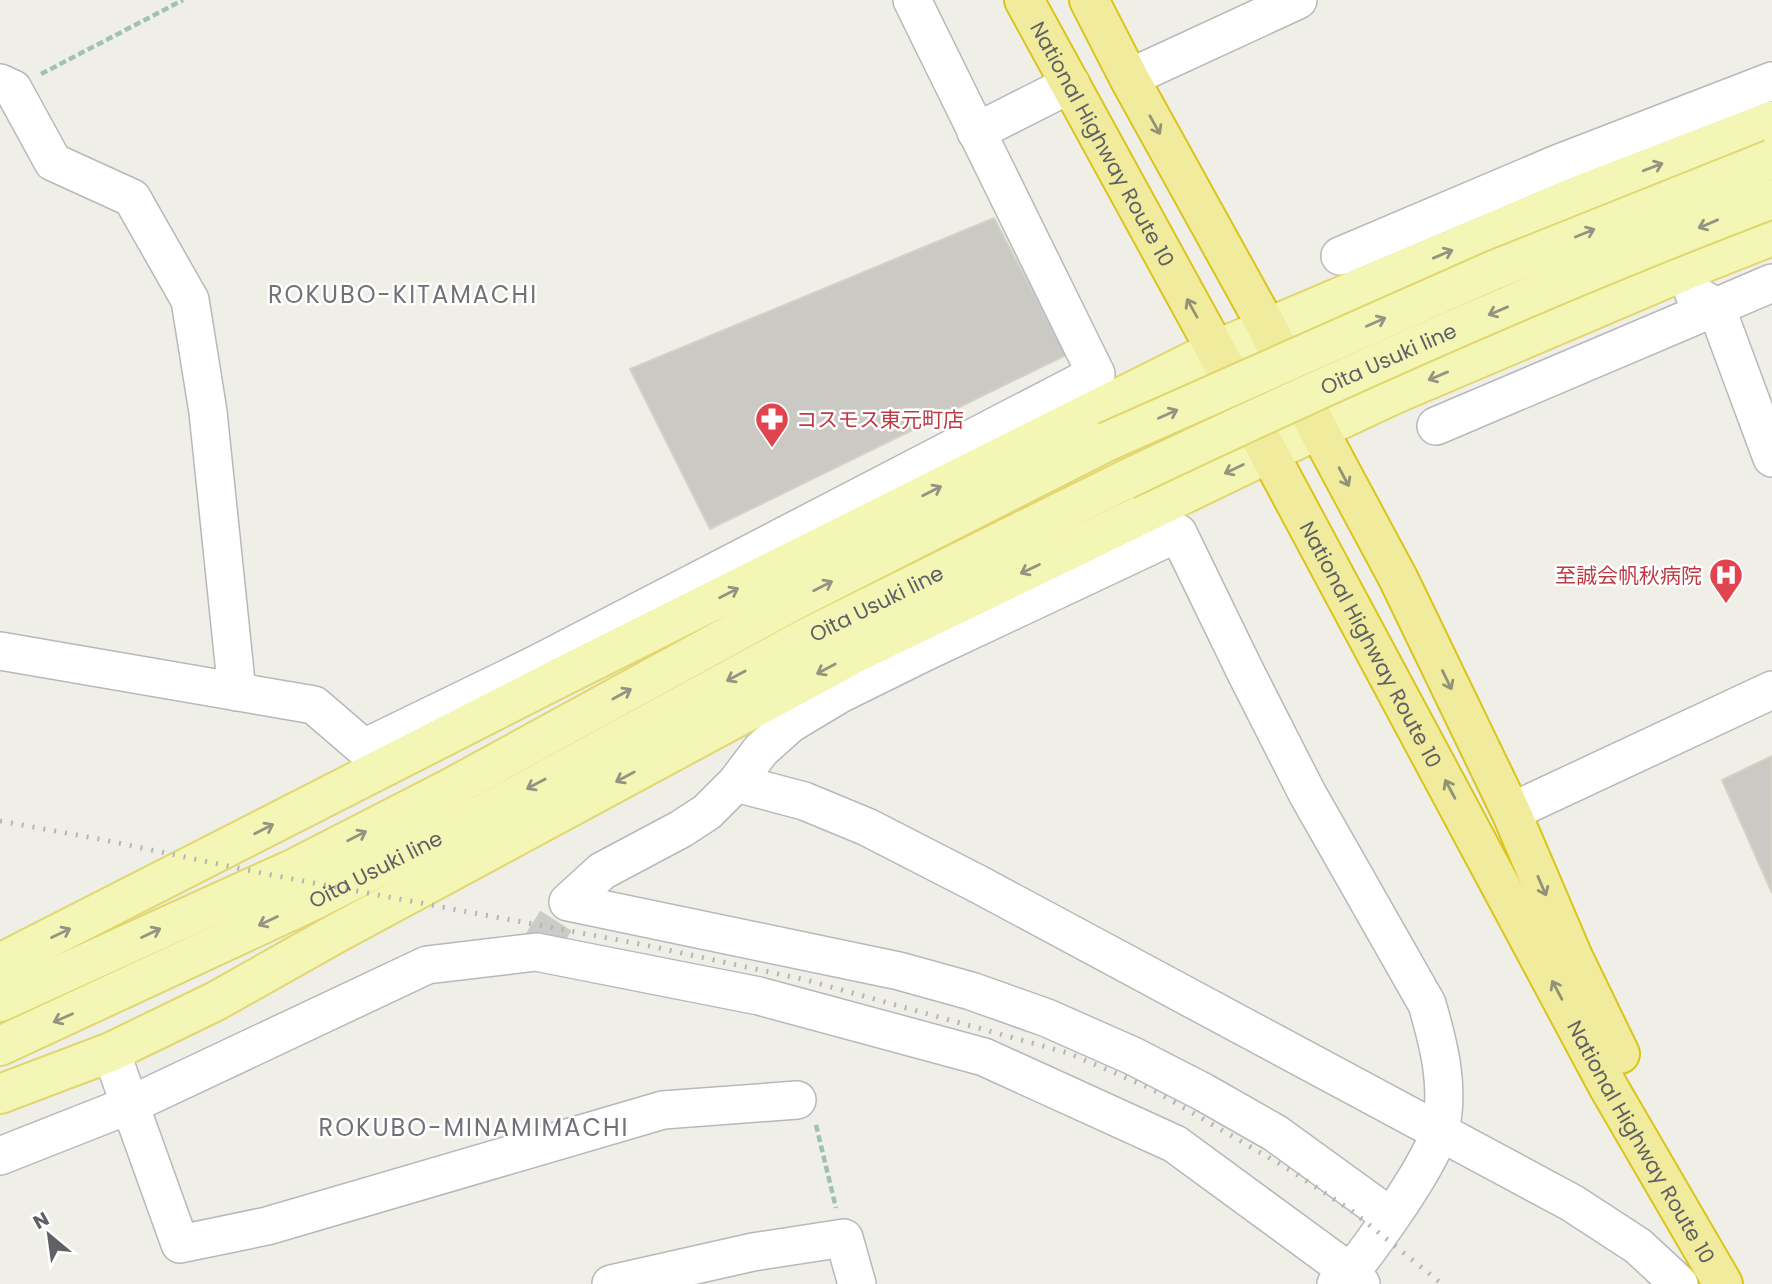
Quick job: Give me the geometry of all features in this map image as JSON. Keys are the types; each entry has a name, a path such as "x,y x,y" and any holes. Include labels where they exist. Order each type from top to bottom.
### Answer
{"highway":[{"name":"National Highway Route 10","path":"1024,0 1215,350 1609,1088 1723,1284"},
{"name":"National Highway Route 10","path":"1089,0 1129,78 1268,329 1398,578 1511,812 1573,957 1732,1284"}],"main road":[{"path":"0,963 524,682 1215,350 1582,194 1772,121"},
{"name":"Oita Usuki line","path":"0,1002 297,867 447,790 791,602 1105,442 1494,270 1772,159"},
{"name":"Oita Usuki line","path":"0,1046 335,889 466,823 808,637 1125,480 1282,405 1772,199"},
{"path":"0,1094 111,1052 216,1001 854,654 1269,453 1395,394 1666,278 1772,236"}],"street":[{"path":"0,651 314,705 364,748 524,682 1096,374 912,0"},
{"path":"1129,78 1298,0"},
{"path":"1340,256 1576,156 1772,81"},
{"path":"976,132 1070,84"},
{"path":"7,86 53,162 132,198 190,300 208,412 237,692"},
{"path":"1576,156 1582,194"},
{"path":"1666,278 1716,307 1772,458"},
{"path":"1436,426 1772,283"},
{"path":"0,1156 132,1104 427,965 536,952 759,996 984,1057 1175,1144 1349,1280 1391,1217 1417,1176 1439,1132 1443,1075 1438,1042 1427,1004 1307,793 1245,673 1178,533 840,694 790,724 761,750 736,783 707,811 681,829 602,871 568,902 899,971 971,991 1047,1018 1133,1056 1227,1105 1275,1133 1391,1217"},
{"path":"1511,812 1772,690"},
{"path":"736,783 804,801 867,827 980,885 1572,1203 1638,1246 1679,1284"},
{"path":"111,1052 132,1104 180,1244 267,1226 663,1110 797,1100"},
{"path":"611,1284 753,1252 844,1238 857,1284"}],"path":[{"path":"7,86 183,0"},
{"path":"797,1100 813,1113 844,1238"}],"building":[{"name":"コスモス東元町店","path":"994,218 1066,355 710,529 630,369"},
{"path":"1772,756 1772,893 1722,780"}],"tunnel":[{"path":"536,952 568,902"}],"railway":[{"path":"0,821 645,945 806,980 1068,1053 1150,1088 1290,1170 1352,1211 1442,1284"}],"place":[{"name":"コスモス東元町店","path":"772,449"},
{"name":"至誠会帆秋病院","path":"1726,605"}],"district":[{"name":"ROKUBO-KITAMACHI","path":"403,294"},
{"name":"ROKUBO-MINAMIMACHI","path":"474,1127"}]}
